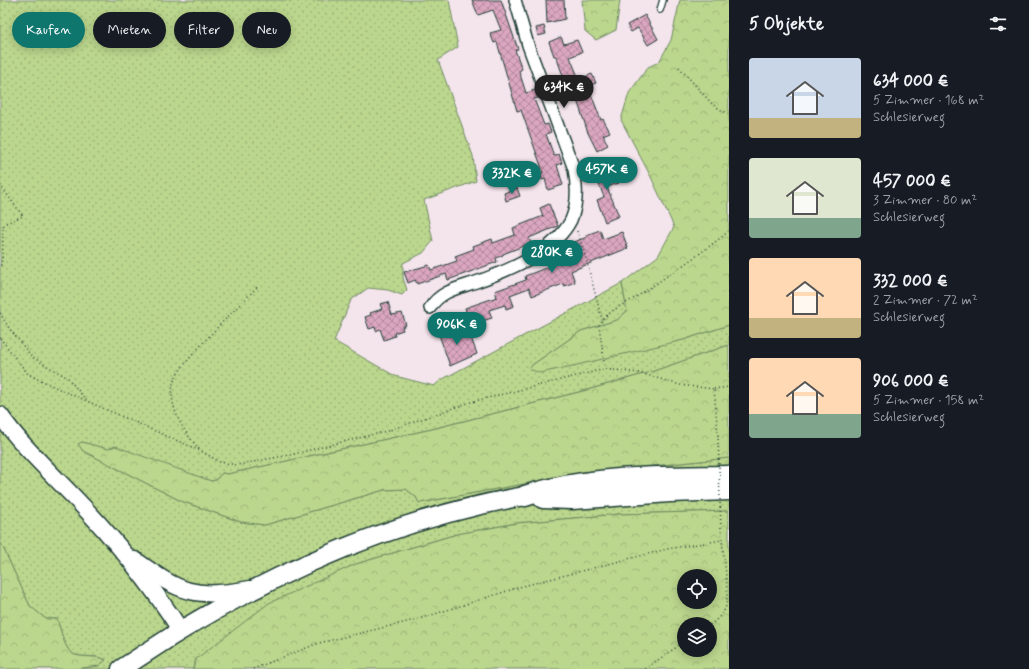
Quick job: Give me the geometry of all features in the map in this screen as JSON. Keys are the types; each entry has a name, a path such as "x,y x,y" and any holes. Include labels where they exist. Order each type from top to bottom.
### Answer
{"highway":[{"path":"525,496 544,490 583,483 669,477 729,476"},
{"path":"525,496 572,499 670,492 729,490"}],"main road":[{"path":"0,415 51,474 88,511 124,552 178,633"},
{"path":"121,669 178,633 258,588 329,553 382,532 451,511 525,496"},
{"path":"124,552 164,581 185,590 218,594 258,588"}],"street":[{"path":"430,308 440,295 494,276 529,258 558,237 571,220 575,205 577,186 574,169 528,45 515,0"}],"lane":[{"path":"660,10 663,0"}],"path":[{"path":"678,67 712,104 729,115"},
{"path":"0,185 23,216 4,224 2,237 3,257 0,267"},
{"path":"571,220 584,251 602,320"},
{"path":"605,369 599,325 609,312 636,297 729,231"},
{"path":"201,451 189,438 176,416 172,394 173,382 178,372 257,287"},
{"path":"0,312 9,328 32,357 68,378 88,402"},
{"path":"0,338 28,374 201,451 220,462 237,465 294,454 387,431 472,402 605,369 640,373 680,385 714,389 729,387"},
{"path":"714,389 718,435 721,531 728,587 726,607 717,620"},
{"path":"253,669 319,643 419,619 523,586 667,549 722,540"},
{"path":"645,669 677,647"}],"green space":[{"path":"0,0 449,0 458,47 438,60 473,156 476,181 424,200 433,241 423,253 403,263 403,278 407,290 402,295 388,290 368,288 351,300 334,341 395,376 434,386 441,380 622,283 627,311 617,320 581,331 532,365 530,369 683,340 729,325 729,345 651,372 587,390 432,429 228,474 222,473 216,480 211,481 82,442 83,451 181,501 241,522 265,525 384,490 406,489 416,497 420,503 546,480 633,468 729,458 729,511 620,514 517,523 457,534 356,564 196,659 193,669 75,669 98,666 106,660 98,657 79,656 71,653 63,639 57,619 46,619 30,606 0,541"},
{"path":"582,0 620,0 616,30 596,40 585,31"},
{"path":"680,0 729,0 729,325 683,340 577,365 540,373 529,369 532,365 581,331 617,320 627,311 622,283 658,256 674,227 651,177 621,120 629,93 648,67 659,62 671,40"},
{"path":"729,345 729,458 633,468 546,480 419,503 416,497 406,489 384,490 265,525 241,522 181,501 83,451 78,444 82,442 108,449 115,446 211,481 216,480 222,473 228,474 432,429 587,390 651,372"},
{"path":"729,511 729,669 193,669 196,659 269,603 356,564 457,534 517,523 620,514"},
{"path":"0,541 30,606 46,619 57,619 63,639 71,653 79,656 106,660 98,666 75,669 0,669"}],"building":[{"path":"472,0 501,0 518,49 515,50 522,69 519,71 526,93 535,90 538,98 534,99 544,125 548,124 551,132 546,134 554,156 559,154 562,163 557,165 563,185 548,190 545,179 542,180 540,173 543,173 541,166 521,110 517,111 497,42 494,43 490,33 501,30 493,10 478,15"},
{"path":"546,0 564,0 565,19 547,23"},
{"path":"645,15 658,39 648,45 638,28 631,32 627,25"},
{"path":"544,26 546,34 538,36 536,28"},
{"path":"561,37 564,44 577,40 582,52 570,57 579,79 592,74 596,83 588,86 601,120 603,119 610,132 603,135 608,145 597,151 588,133 574,91 569,93 556,56 554,56 549,42"},
{"path":"611,163 619,183 607,187 619,216 605,222 597,200 604,197 593,169"},
{"path":"517,188 520,196 506,201 504,193"},
{"path":"549,204 558,226 529,238 531,243 503,254 496,258 497,262 448,280 446,274 417,284 415,280 408,283 404,272 429,265 431,270 457,261 455,256 474,249 473,246 492,239 493,243 515,235 513,228 543,216 540,208"},
{"path":"600,230 603,239 622,232 628,248 571,271 575,282 564,286 563,284 532,296 529,288 510,295 514,306 506,309 505,305 489,310 492,318 479,322 481,327 473,330 465,308 497,297 495,291 526,280 525,276 556,264 554,260 572,253 569,244 587,237 586,235"},
{"path":"388,302 392,315 402,313 406,325 402,327 403,330 394,333 395,336 384,340 380,329 376,331 375,327 369,329 365,317 371,315 370,313 382,309 380,304"},
{"path":"445,326 449,336 468,329 477,354 450,366 437,329"}]}
